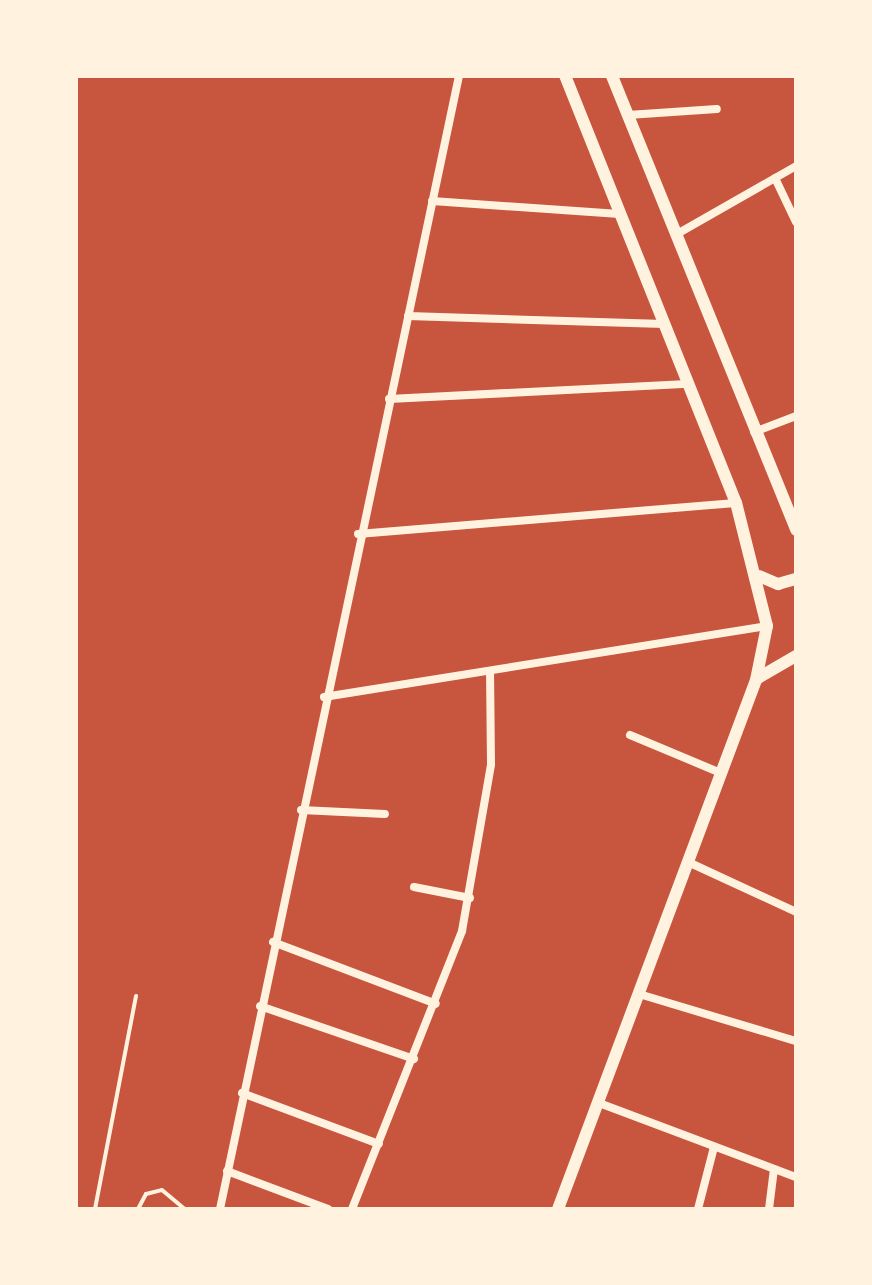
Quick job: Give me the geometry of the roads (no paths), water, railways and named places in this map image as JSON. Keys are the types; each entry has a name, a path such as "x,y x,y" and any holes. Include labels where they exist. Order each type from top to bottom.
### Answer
{"main road":[{"path":"558,1209 756,680 767,626 759,576 736,503 565,76"},
{"path":"612,76 753,432 793,516 796,530"},
{"path":"759,576 778,584 796,579"},
{"path":"756,680 796,656"}],"street":[{"path":"220,1209 358,534 459,76"},
{"path":"628,115 717,109"},
{"path":"677,234 796,166"},
{"path":"775,178 796,222"},
{"path":"432,201 620,214"},
{"path":"408,316 664,324"},
{"path":"389,399 688,384"},
{"path":"753,432 796,416"},
{"path":"358,534 736,503"},
{"path":"324,697 767,626"},
{"path":"352,1209 436,1004 470,898 491,764 490,672"},
{"path":"630,735 721,773"},
{"path":"301,810 385,814"},
{"path":"688,862 796,912"},
{"path":"414,887 470,898"},
{"path":"273,942 436,1004"},
{"path":"639,994 796,1041"},
{"path":"260,1006 414,1059"},
{"path":"242,1093 379,1144"},
{"path":"599,1103 796,1177"},
{"path":"698,1209 714,1147"},
{"path":"769,1209 774,1169"},
{"path":"227,1171 328,1209"}],"lane":[{"path":"95,1209 136,996"},
{"path":"138,1209 146,1194 162,1190 185,1209"}]}
